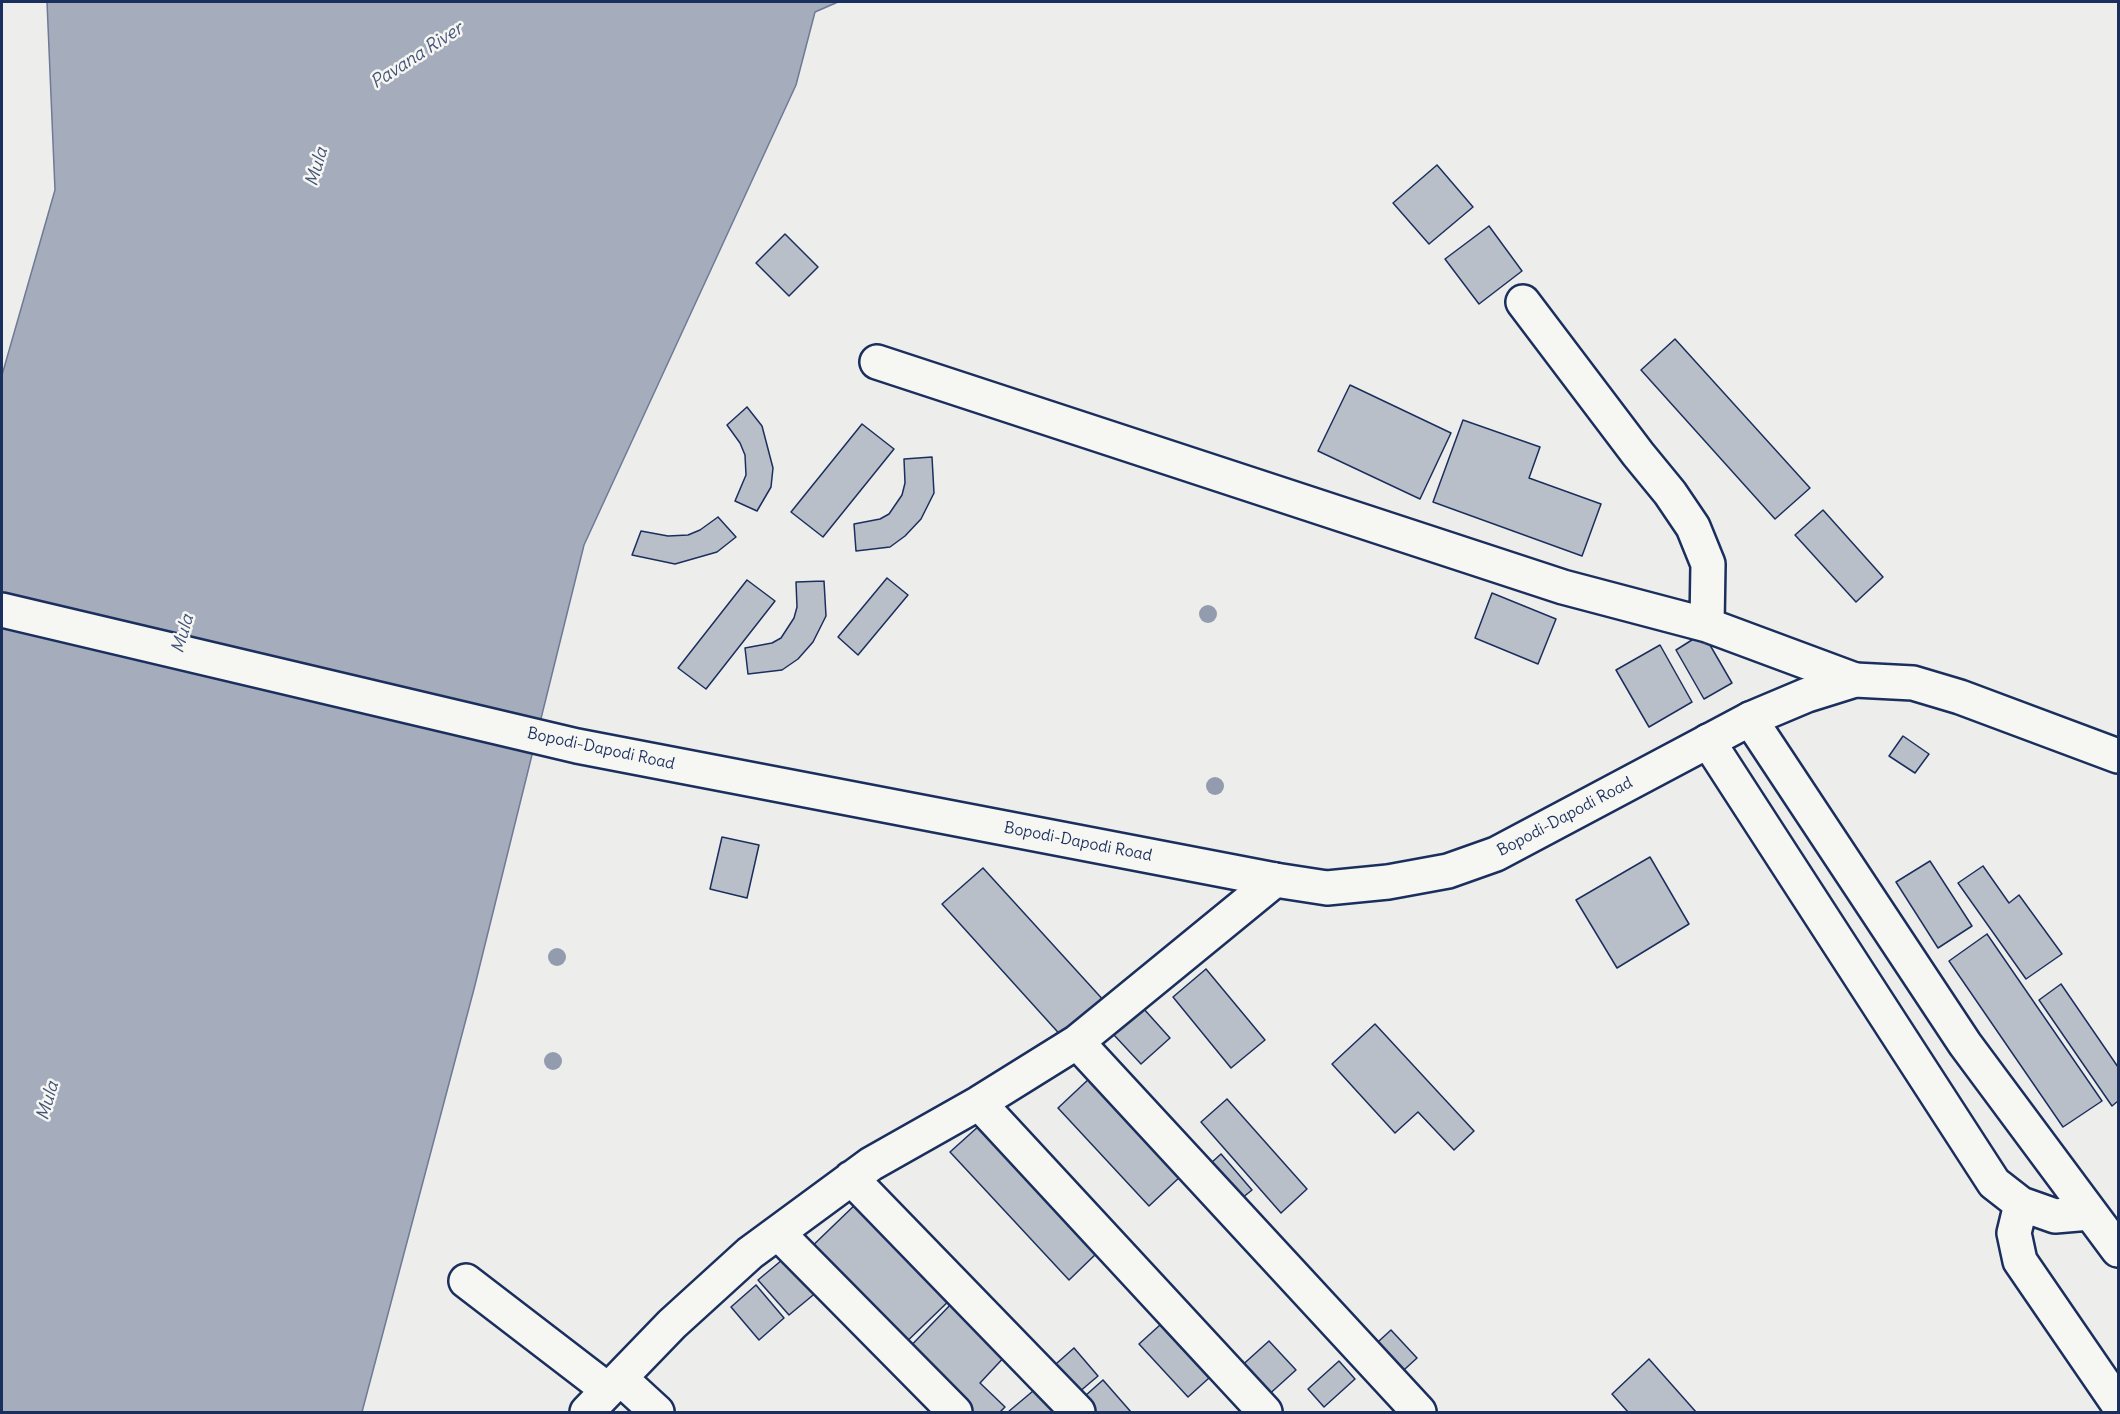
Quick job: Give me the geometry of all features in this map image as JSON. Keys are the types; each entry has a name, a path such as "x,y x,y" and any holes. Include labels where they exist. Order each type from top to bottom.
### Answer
{"street":[{"path":"1523,302 1670,493 1693,527 1708,564 1707,625"},
{"path":"877,362 1563,587 1707,625 1855,680"},
{"name":"Bopodi-Dapodi Road","path":"2,610 577,746 1275,880 1327,888 1388,882 1448,871 1496,854 1750,719 1807,695 1855,680 1913,683 1960,697 2118,756"},
{"path":"1750,719 1965,1044 2118,1250"},
{"path":"1708,741 1994,1183 2021,1204 2055,1216 2090,1213"},
{"path":"605,1394 672,1324 750,1253 871,1164 979,1103 1077,1042 1275,880"},
{"path":"1077,1042 1419,1413"},
{"path":"979,1103 1265,1413"},
{"path":"851,1178 1078,1413"},
{"path":"2021,1204 2014,1233 2020,1261 2118,1404"},
{"path":"778,1233 955,1413"},
{"path":"466,1281 605,1394 657,1413"}],"water":[{"path":"47,2 838,2 815,12 796,85 584,545 474,989 362,1412 2,1412 2,375 55,190"}],"building":[{"path":"1437,165 1473,207 1429,244 1393,203"},
{"path":"1489,226 1522,271 1479,304 1445,259"},
{"path":"785,234 818,267 789,296 756,263"},
{"path":"1675,339 1810,488 1775,519 1641,370"},
{"path":"1350,385 1451,433 1420,499 1318,451"},
{"path":"747,407 762,426 773,468 771,487 757,511 735,501 746,475 745,455 740,443 727,425"},
{"path":"1463,420 1540,447 1529,478 1601,504 1582,556 1433,502"},
{"path":"862,424 894,449 823,537 791,512"},
{"path":"932,457 934,493 921,519 905,536 890,547 856,551 854,524 880,519 889,514 902,495 905,483 904,459"},
{"path":"1823,510 1883,577 1856,602 1795,535"},
{"path":"718,517 736,537 717,552 675,564 632,555 641,531 668,536 688,535 700,530"},
{"path":"887,578 908,595 858,655 838,637"},
{"path":"747,580 775,601 706,689 678,668"},
{"path":"824,581 826,616 813,642 798,659 782,670 748,674 745,648 772,643 781,638 794,618 797,607 796,582"},
{"path":"1492,593 1556,619 1538,664 1475,638"},
{"path":"1703,633 1732,683 1704,699 1676,650"},
{"path":"1660,645 1692,702 1649,727 1616,670"},
{"path":"1903,736 1929,754 1915,773 1889,756"},
{"path":"722,837 759,845 747,898 710,889"},
{"path":"1650,857 1689,924 1617,968 1576,900"},
{"path":"1930,861 1972,926 1938,948 1896,882"},
{"path":"1983,866 2009,903 2019,895 2062,954 2026,979 1958,883"},
{"path":"983,868 1106,1003 1065,1040 942,904"},
{"path":"1987,934 2102,1101 2063,1127 1949,961"},
{"path":"1206,969 1265,1040 1231,1068 1173,997"},
{"path":"2061,984 2118,1067 2118,1101 2112,1106 2039,1000"},
{"path":"1143,1008 1170,1038 1141,1064 1114,1035"},
{"path":"1375,1024 1474,1131 1454,1150 1418,1112 1395,1133 1332,1064"},
{"path":"1091,1077 1182,1175 1149,1206 1058,1108"},
{"path":"1227,1099 1307,1189 1281,1213 1201,1122"},
{"path":"980,1125 1098,1252 1069,1280 950,1152"},
{"path":"1221,1154 1252,1190 1231,1207 1201,1172"},
{"path":"860,1200 954,1296 898,1350 804,1254"},
{"path":"788,1255 818,1291 789,1315 758,1280"},
{"path":"756,1285 784,1318 759,1340 731,1307"},
{"path":"954,1301 1008,1353 980,1383 1005,1407 1000,1412 962,1412 902,1355"},
{"path":"1160,1325 1209,1378 1188,1397 1139,1344"},
{"path":"1391,1330 1417,1358 1394,1379 1368,1351"},
{"path":"1269,1341 1296,1370 1265,1398 1238,1369"},
{"path":"1074,1348 1098,1376 1072,1398 1048,1371"},
{"path":"1649,1359 1696,1412 1628,1412 1612,1394"},
{"path":"1339,1361 1355,1379 1324,1407 1308,1389"},
{"path":"1103,1380 1131,1412 1084,1412 1076,1404"},
{"path":"1039,1386 1058,1407 1052,1412 1008,1412"}],"water label":[{"name":"Pavana River","path":"417,56"},
{"name":"Mula","path":"317,167"},
{"name":"Mula","path":"183,634"},
{"name":"Mula","path":"48,1101"}]}
